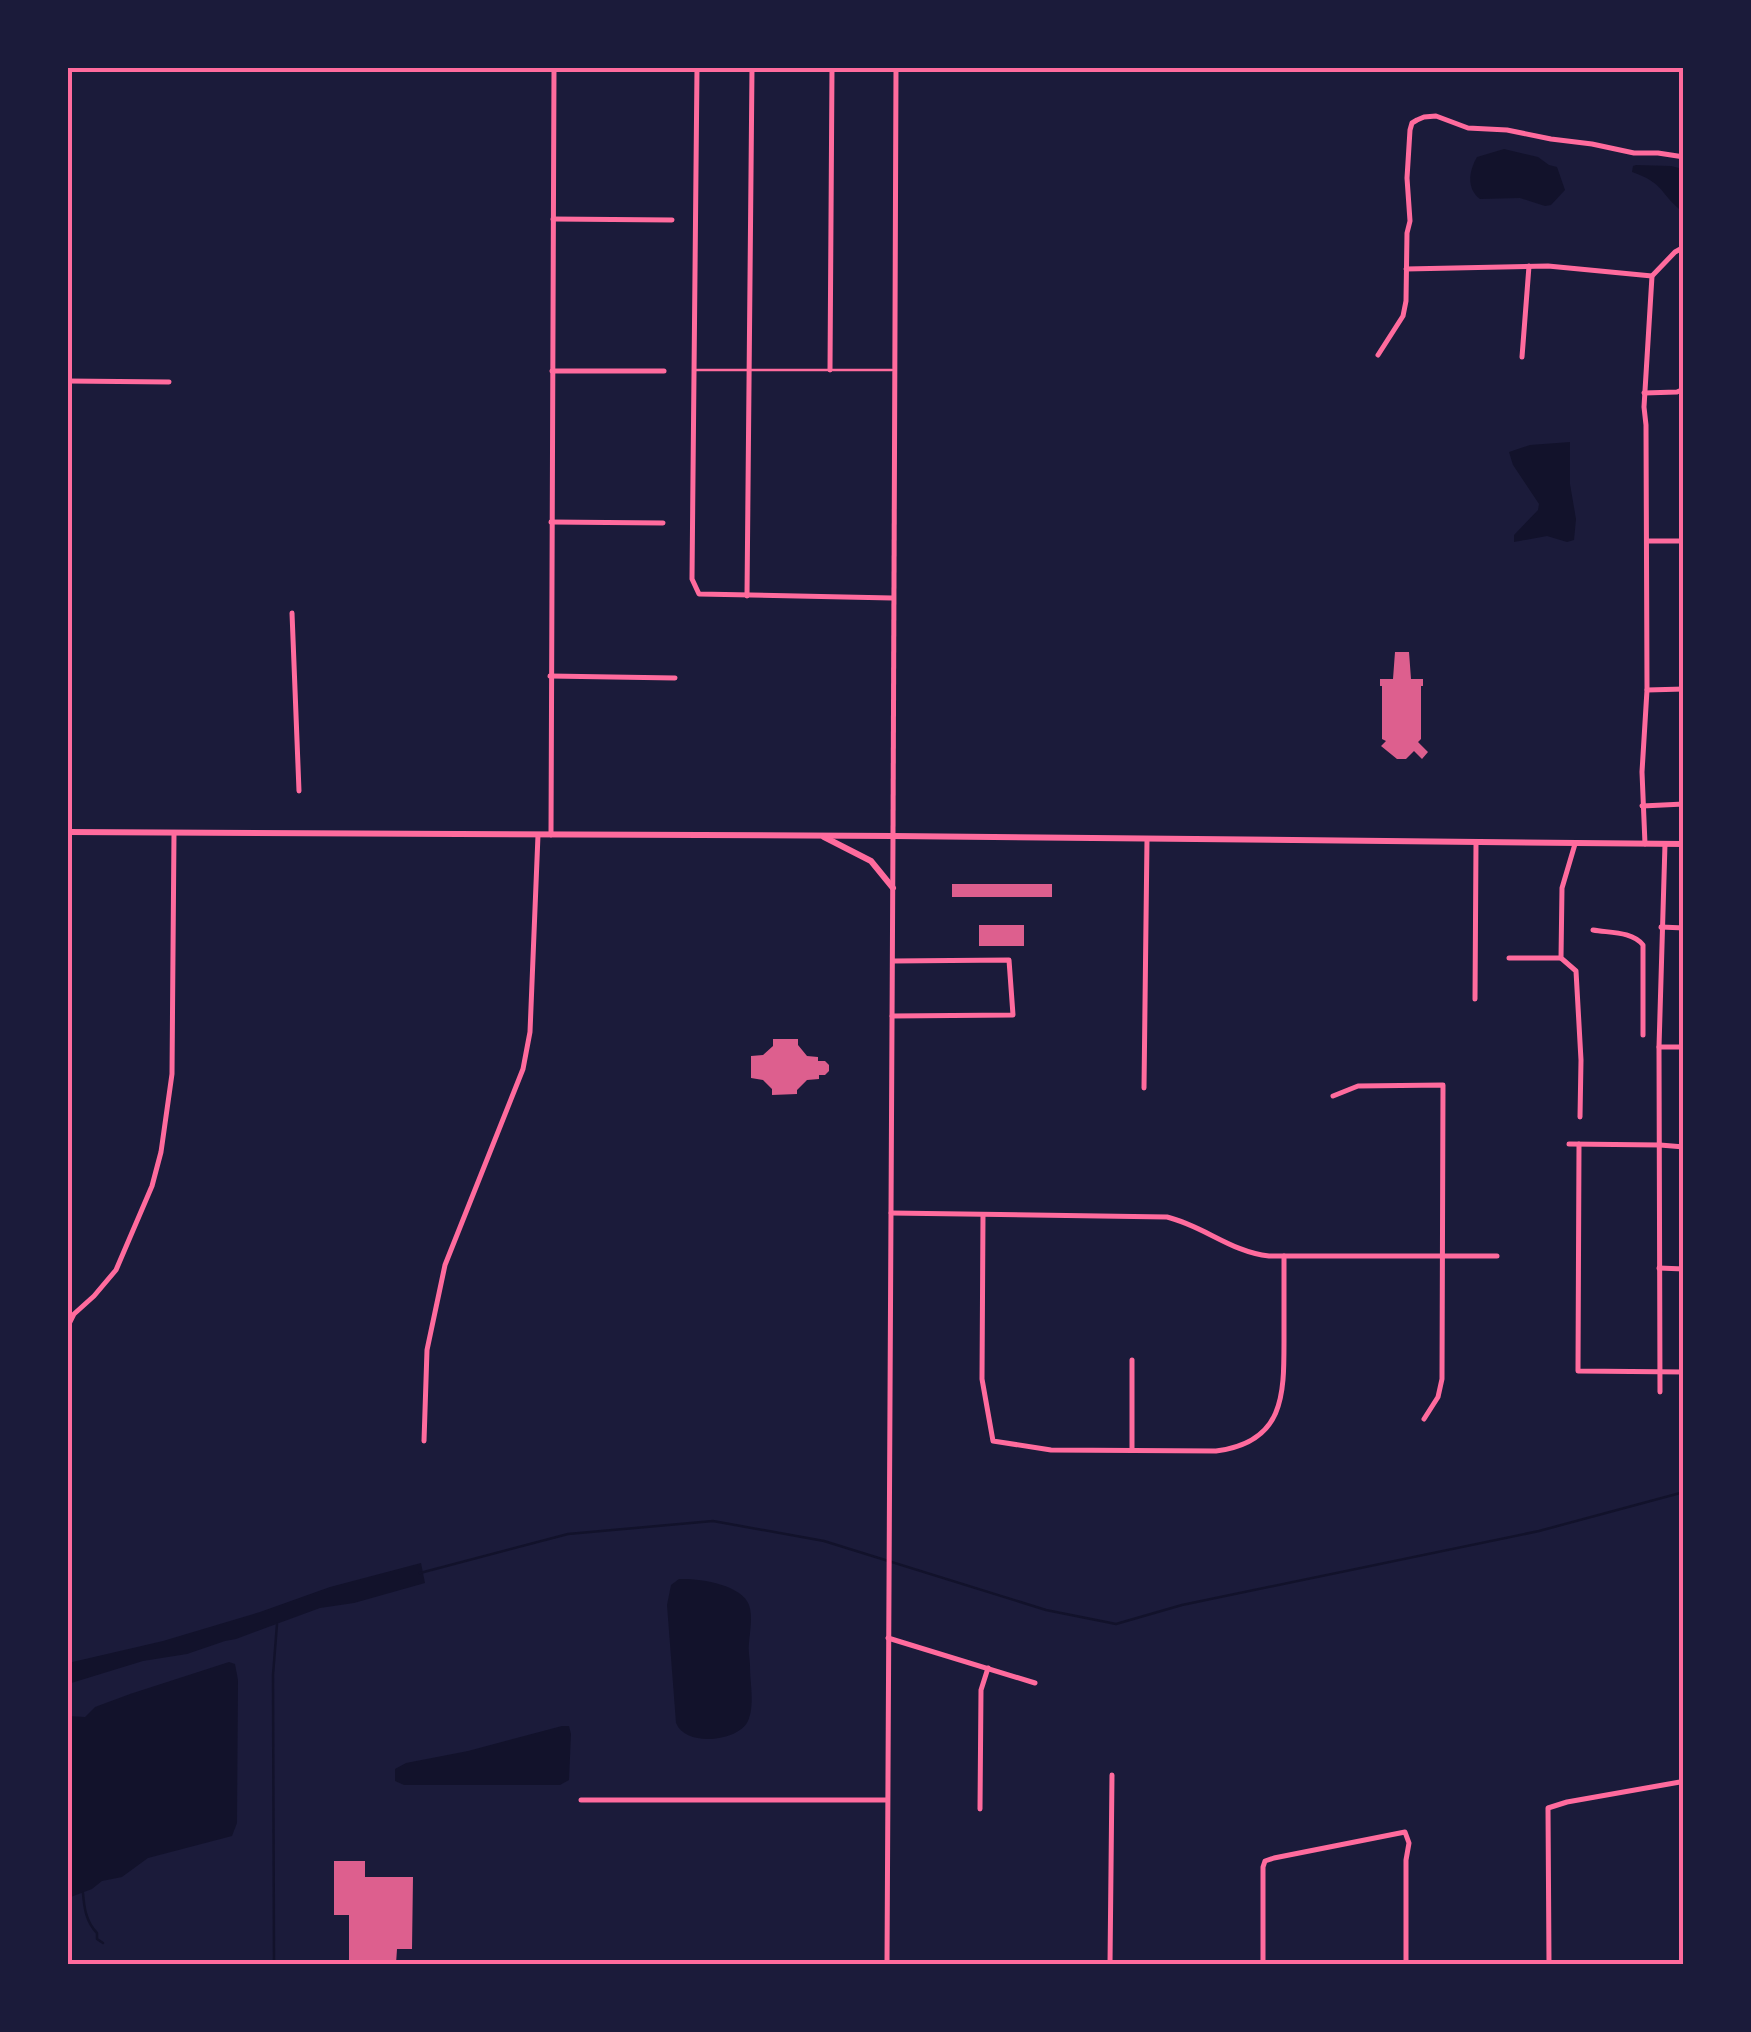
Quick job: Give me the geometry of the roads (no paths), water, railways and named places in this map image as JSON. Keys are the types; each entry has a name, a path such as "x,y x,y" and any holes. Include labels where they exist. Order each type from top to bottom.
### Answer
{"main road":[{"path":"68,832 1684,844"},
{"path":"823,836 871,862 893,888"}],"street":[{"path":"551,835 554,68 675,69"},
{"path":"697,68 692,579 699,594 892,598"},
{"path":"747,596 752,68"},
{"path":"830,370 832,68"},
{"path":"886,1964 896,68"},
{"path":"1378,355 1403,316 1406,302 1412,123 1436,116 1468,128 1507,130 1684,158"},
{"path":"553,219 672,220"},
{"path":"1645,844 1644,393 1652,276 1684,247"},
{"path":"1406,269 1529,266 1652,276"},
{"path":"1522,357 1529,266"},
{"path":"552,372 664,372"},
{"path":"68,380 169,382"},
{"path":"1644,393 1684,390"},
{"path":"552,522 663,523"},
{"path":"1647,541 1684,541"},
{"path":"292,612 299,791"},
{"path":"550,676 674,678"},
{"path":"1647,690 1684,689"},
{"path":"1642,806 1684,804"},
{"path":"68,1326 74,1314 116,1270 147,1199 161,1152 172,1074 174,833"},
{"path":"424,1441 427,1350 445,1265 524,1069 530,1032 538,835"},
{"path":"1144,1088 1147,839"},
{"path":"1476,842 1476,999"},
{"path":"1560,958 1562,888 1574,844"},
{"path":"1660,1392 1659,1047 1665,844"},
{"path":"1661,927 1684,928"},
{"path":"1592,930 1642,942 1643,1036"},
{"path":"1509,958 1560,958 1576,972 1580,1117"},
{"path":"892,1016 1013,1015 1009,960 893,961"},
{"path":"1659,1047 1684,1047"},
{"path":"1332,1096 1358,1086 1443,1085 1442,1379 1438,1396 1424,1420"},
{"path":"1569,1144 1684,1147"},
{"path":"1579,1144 1578,1371 1684,1372"},
{"path":"891,1213 1167,1217 1192,1224 1239,1250 1259,1255 1497,1256"},
{"path":"983,1214 982,1379 994,1441 1052,1450 1226,1450 1250,1441 1267,1426 1280,1404 1284,1256"},
{"path":"1660,1268 1684,1269"},
{"path":"1132,1360 1132,1450"},
{"path":"888,1638 1036,1683"},
{"path":"980,1809 981,1690 988,1668"},
{"path":"1110,1964 1112,1775"},
{"path":"1549,1964 1548,1808 1630,1790 1684,1784"},
{"path":"581,1800 887,1800"},
{"path":"1263,1964 1265,1862 1405,1832 1409,1843 1406,1964"}],"lane":[{"path":"694,370 894,370"}],"waterway":[{"path":"420,1573 568,1534 713,1521 824,1541 1046,1610 1116,1624 1182,1605 1539,1531 1684,1492"},
{"path":"274,1964 273,1675 277,1624"},
{"path":"83,1893 88,1919 103,1943"}]}
